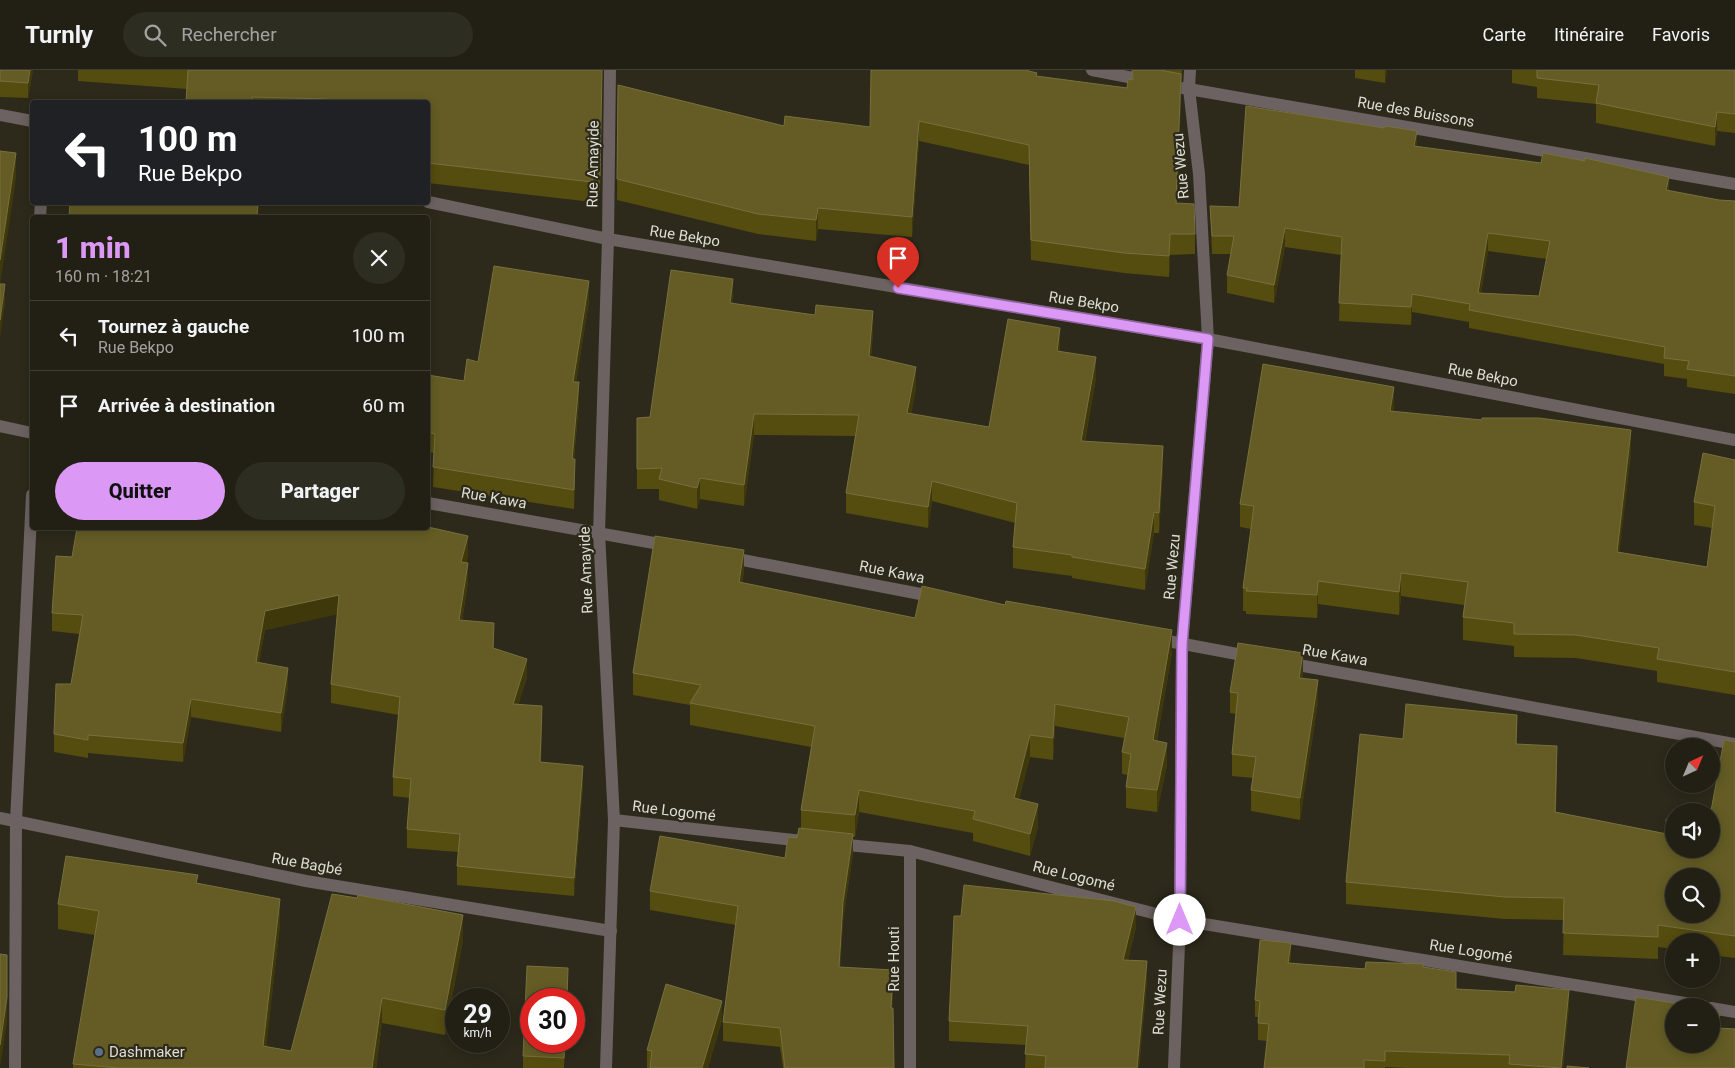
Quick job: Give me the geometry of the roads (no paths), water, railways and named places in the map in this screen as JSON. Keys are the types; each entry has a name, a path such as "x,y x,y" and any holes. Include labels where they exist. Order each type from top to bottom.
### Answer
{"street":[{"name":"Rue Amayide","path":"606,1068 614,820 600,533 608,240 610,70"},
{"name":"Rue des Buissons","path":"1092,70 1189,89 1735,184"},
{"name":"Rue Wezu","path":"1174,1068 1180,920 1182,644 1208,339 1199,174 1189,89 1190,70"},
{"path":"0,115 30,121"},
{"name":"Rue Bekpo","path":"430,202 608,240 1208,339 1735,440"},
{"path":"0,426 30,433"},
{"name":"Rue Kawa","path":"430,502 687,550"},
{"path":"15,1068 16,821 30,530"},
{"name":"Rue Kawa","path":"716,555 949,600"},
{"name":"Rue Kawa","path":"1143,637 1735,744"},
{"name":"Rue Bagbé","path":"0,818 306,881 611,931"},
{"name":"Rue Logomé","path":"614,820 910,851 1180,920 1665,1000"},
{"name":"Rue Houti","path":"910,851 910,1068"},
{"path":"1720,1010 1735,1012"}],"place":[{"name":"Dashmaker","path":"99,1052"}]}
